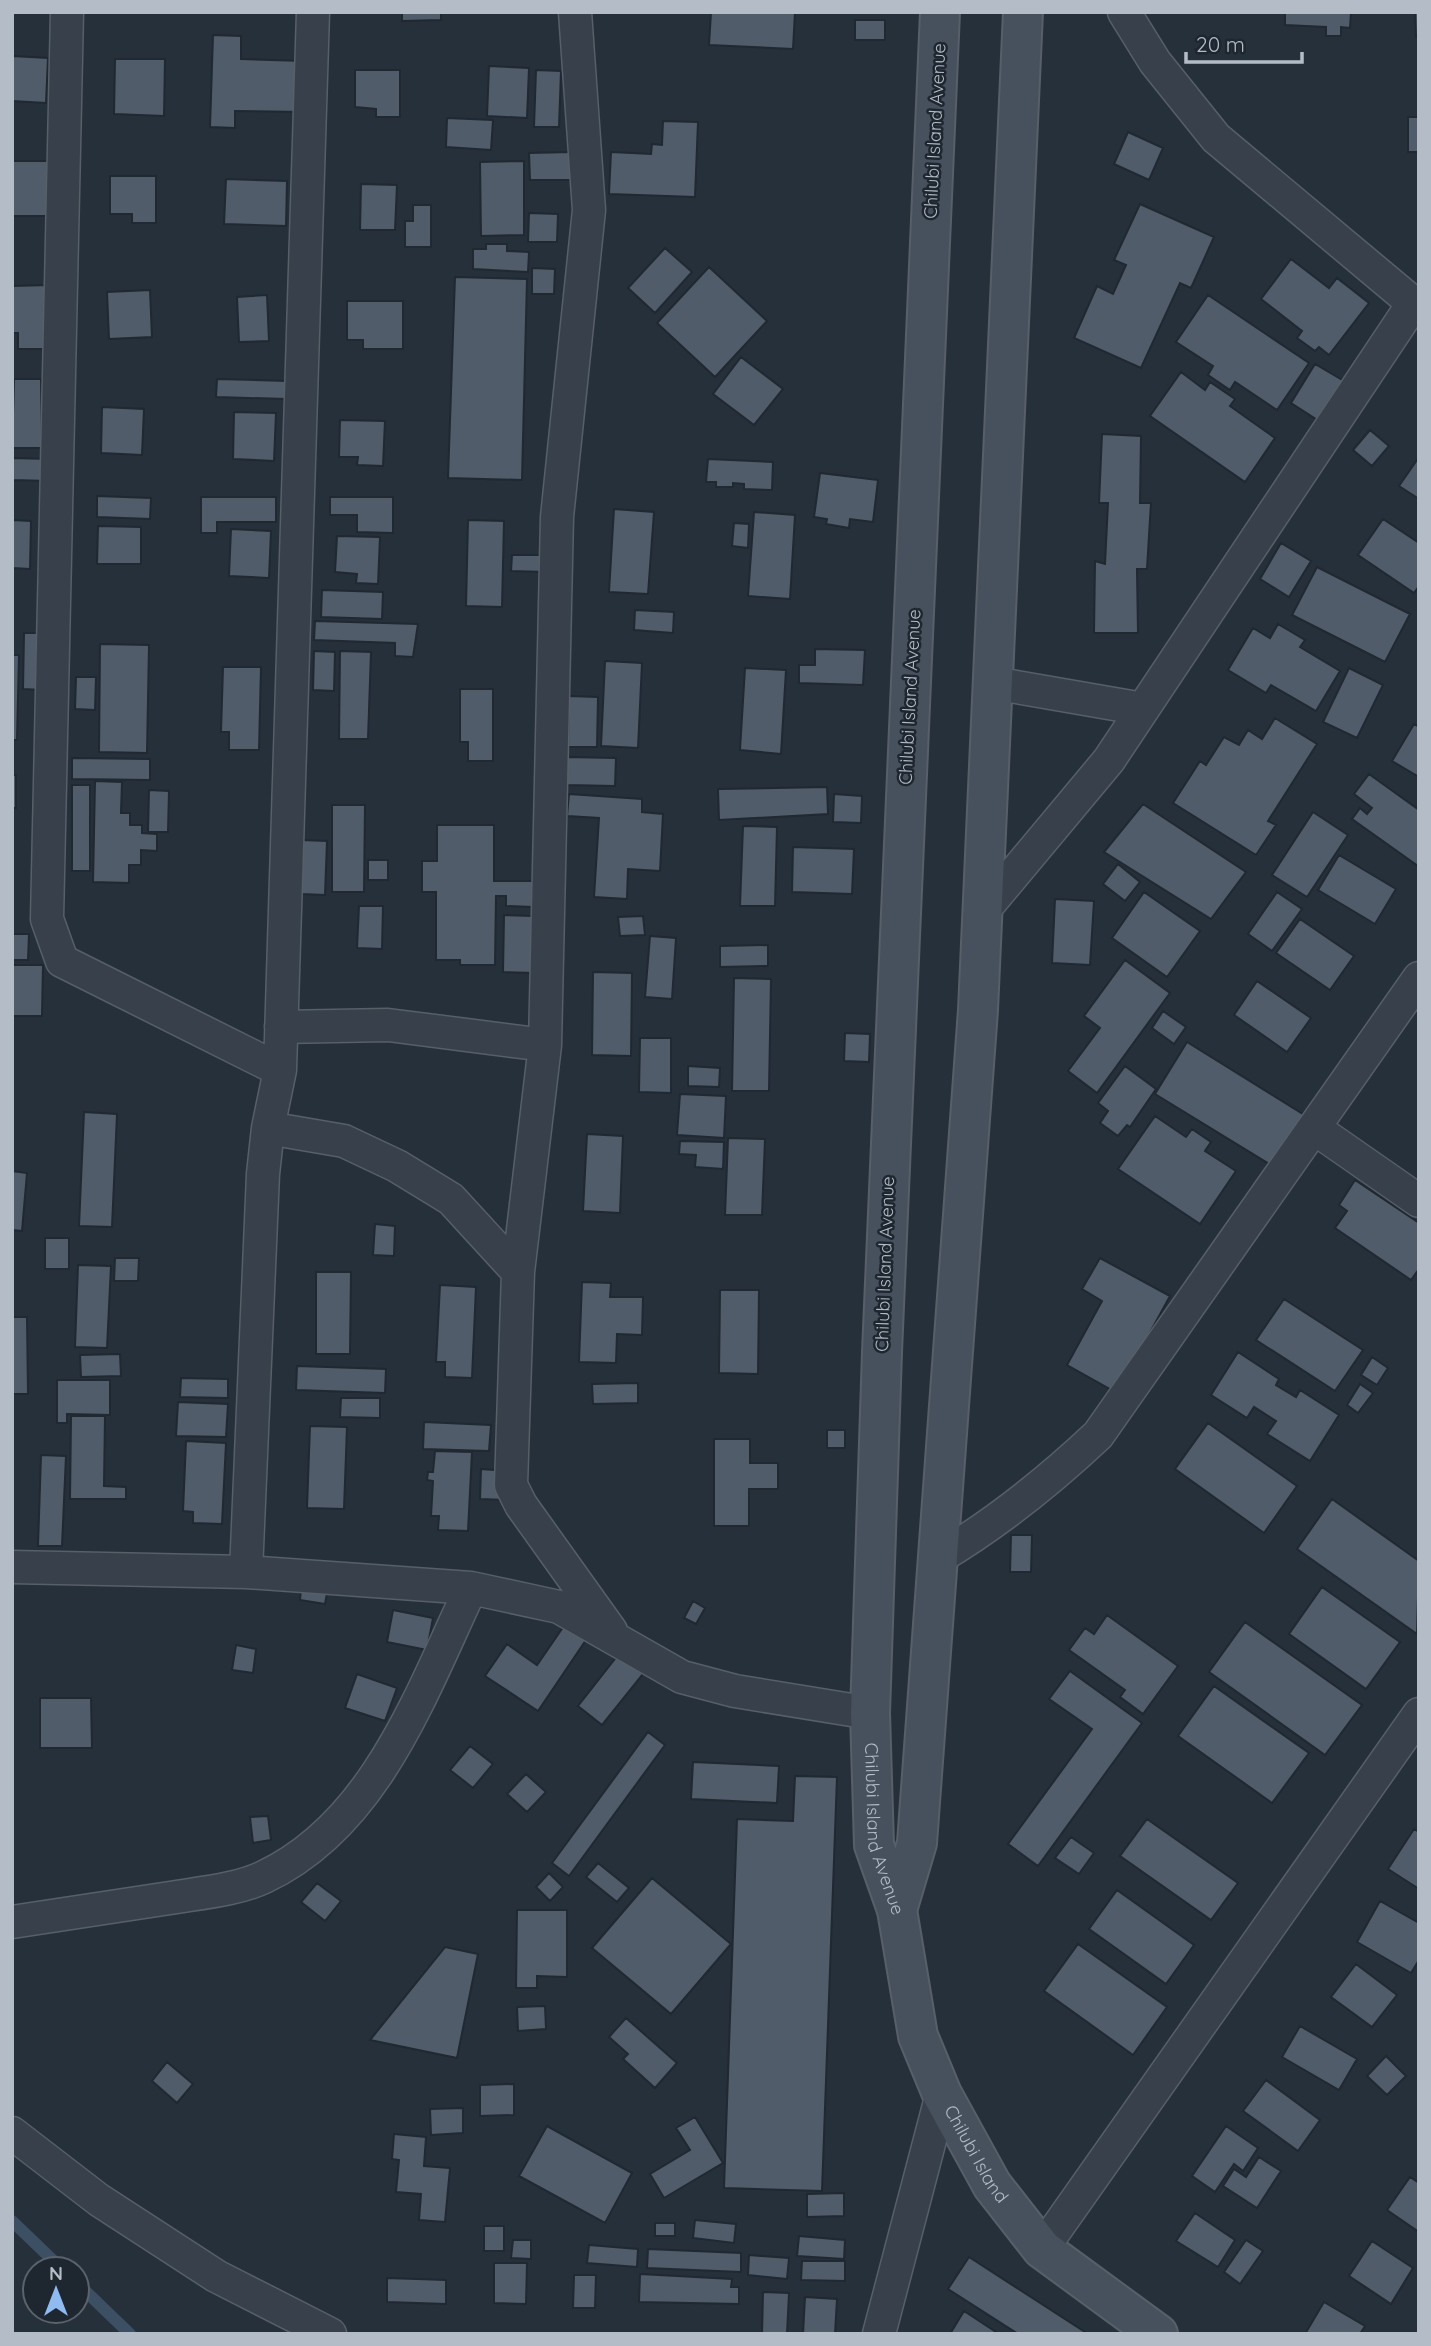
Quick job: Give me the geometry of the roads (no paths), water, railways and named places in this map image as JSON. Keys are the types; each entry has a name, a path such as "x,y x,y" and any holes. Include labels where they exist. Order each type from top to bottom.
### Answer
{"street":[{"path":"67,12 47,919 62,961 280,1070"},
{"path":"246,1572 261,1216 268,1128 280,1070 313,12"},
{"path":"575,12 589,210 557,517 545,1045 518,1272 511,1485 521,1505 617,1639"},
{"name":"Chilubi Island Avenue","path":"897,1910 874,1845 870,1713 883,1325 940,12"},
{"name":"Chilubi Island Avenue","path":"897,1910 917,1843 983,911 1023,12"},
{"path":"983,911 1080,797 1143,709 1416,306 1216,138 1155,62 1124,12"},
{"path":"993,682 1143,709"},
{"path":"938,1558 1011,1512 1052,1479 1098,1435 1419,978"},
{"path":"281,1027 388,1026 545,1045"},
{"path":"268,1128 344,1141 397,1166 452,1199 518,1272"},
{"path":"1314,1128 1419,1201"},
{"path":"12,1567 36,1570 246,1572 471,1588 559,1607 682,1677 735,1691 870,1713"},
{"path":"12,1922 206,1892 262,1878 303,1854 359,1801 402,1735 471,1588"},
{"path":"1042,2249 1344,1825 1419,1714"},
{"name":"Chilubi Island","path":"897,1910 918,2036 942,2094 992,2185 1042,2249 1158,2334"},
{"path":"878,2334 942,2094"},
{"path":"12,2133 99,2200 206,2269 330,2334"}],"waterway":[{"path":"12,2221 47,2255"},
{"path":"91,2296 130,2334"}]}
